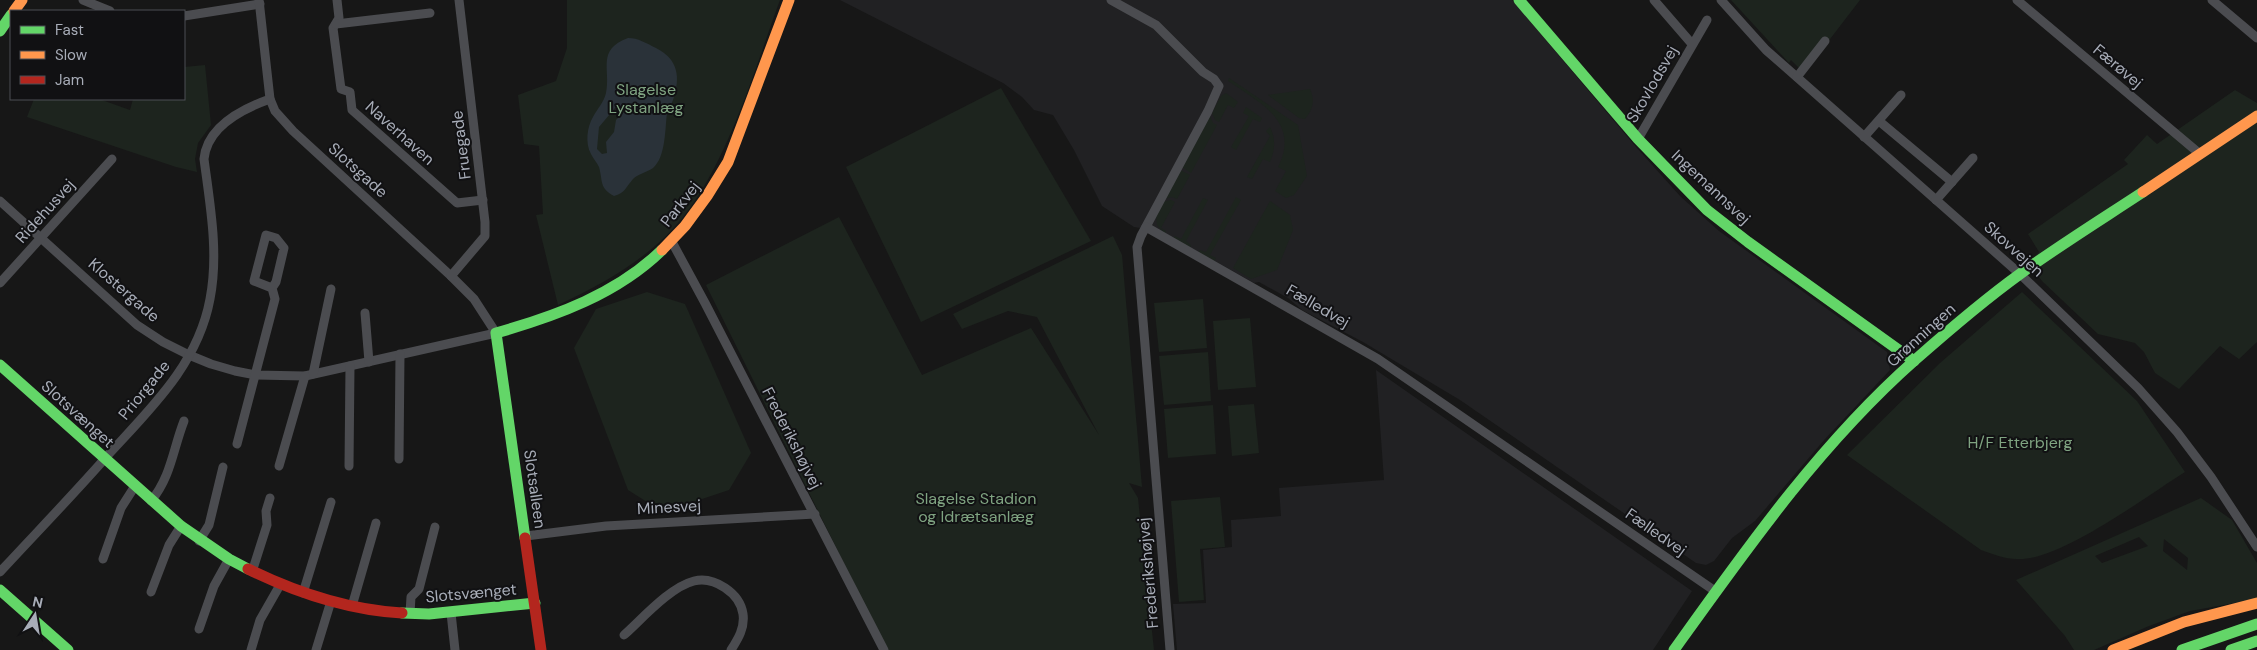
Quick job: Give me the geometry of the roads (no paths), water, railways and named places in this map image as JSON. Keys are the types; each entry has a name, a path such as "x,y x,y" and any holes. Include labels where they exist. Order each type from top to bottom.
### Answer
{"main road":[{"name":"Parkvej","path":"496,333 554,314 598,296 639,271 672,242 692,220 716,185 728,162 789,0"},
{"name":"Ingemannsvej","path":"1519,0 1681,185 1733,231 1914,361"},
{"path":"0,31 10,16"},
{"name":"Grønningen","path":"1674,650 1791,491 1873,401 1914,361 2020,274 2257,116"},
{"name":"Slotsalleen","path":"496,333 541,650"},
{"name":"Slotsvænget","path":"0,365 151,501 199,541 252,572 280,585 352,606 410,613 452,613 535,603"},
{"path":"0,590 68,650"},
{"path":"2113,650 2180,623 2211,613 2257,603"},
{"path":"2182,650 2257,624"},
{"path":"2231,650 2257,640"}],"street":[{"path":"83,0 108,10"},
{"name":"Naverhaven","path":"337,0 339,18 333,28 341,89 350,92 352,110 457,203 483,200"},
{"name":"Fruegade","path":"451,276 485,236 483,200 460,0"},
{"path":"1111,0 1156,25 1203,72 1214,79 1219,86 1208,111 1146,227"},
{"name":"Skovlodsvej","path":"1654,0 1692,44"},
{"name":"Skovvejen","path":"1721,0 1766,50 2020,274 2138,388 2177,432 2211,477 2257,547"},
{"name":"Færøvej","path":"2017,0 2200,154"},
{"path":"2212,0 2248,28 2257,38"},
{"path":"185,16 260,2"},
{"name":"Slotsgade","path":"260,2 270,99 275,111 293,131 474,299 496,333"},
{"path":"336,24 430,13"},
{"name":"Skovlodsvej","path":"1638,138 1707,20"},
{"path":"1797,78 1825,41"},
{"path":"1864,137 1901,94"},
{"name":"Priorgade","path":"0,572 166,392 190,355 205,318 214,275 214,252 204,159 205,147 216,129 261,102 270,99"},
{"path":"1879,121 1952,182"},
{"path":"1936,200 1972,158"},
{"name":"Ridehusvej","path":"0,283 112,159"},
{"name":"Klostergade","path":"0,201 137,324 163,342 211,364 256,375 309,375 496,333"},
{"name":"Frederikshøjvej","path":"1146,227 1137,247 1170,650"},
{"name":"Fælledvej","path":"1146,227 1378,358 1716,591"},
{"path":"237,444 275,299 272,288 276,282 284,248 276,238 266,235 254,281 272,288"},
{"name":"Frederikshøjvej","path":"672,242 706,303 884,650"},
{"path":"280,466 309,375 331,289"},
{"path":"365,313 369,362"},
{"path":"399,459 400,354"},
{"path":"349,466 350,366"},
{"path":"151,501 162,487 175,453 175,444 184,421"},
{"path":"199,541 209,525 223,467"},
{"path":"102,559 121,508 135,486"},
{"path":"252,572 267,525 266,511 270,498"},
{"path":"303,593 331,502"},
{"name":"Minesvej","path":"526,536 606,526 815,514"},
{"path":"352,606 376,524"},
{"path":"151,592 170,545 181,526"},
{"name":"Slotsvænget","path":"410,613 412,597 419,589 436,527"},
{"path":"199,629 209,600 229,559"},
{"path":"624,635 680,587 695,581 711,582 723,586 732,593 743,614 742,628 731,650"},
{"path":"251,650 260,620 280,585"},
{"path":"316,650 331,601"},
{"path":"452,613 455,650"}],"park label":[{"name":"Slagelse Lystanlæg","path":"646,98"},
{"name":"H/F Etterbjerg","path":"2020,442"},
{"name":"Slagelse Stadion og Idrætsanlæg","path":"976,507"}]}
